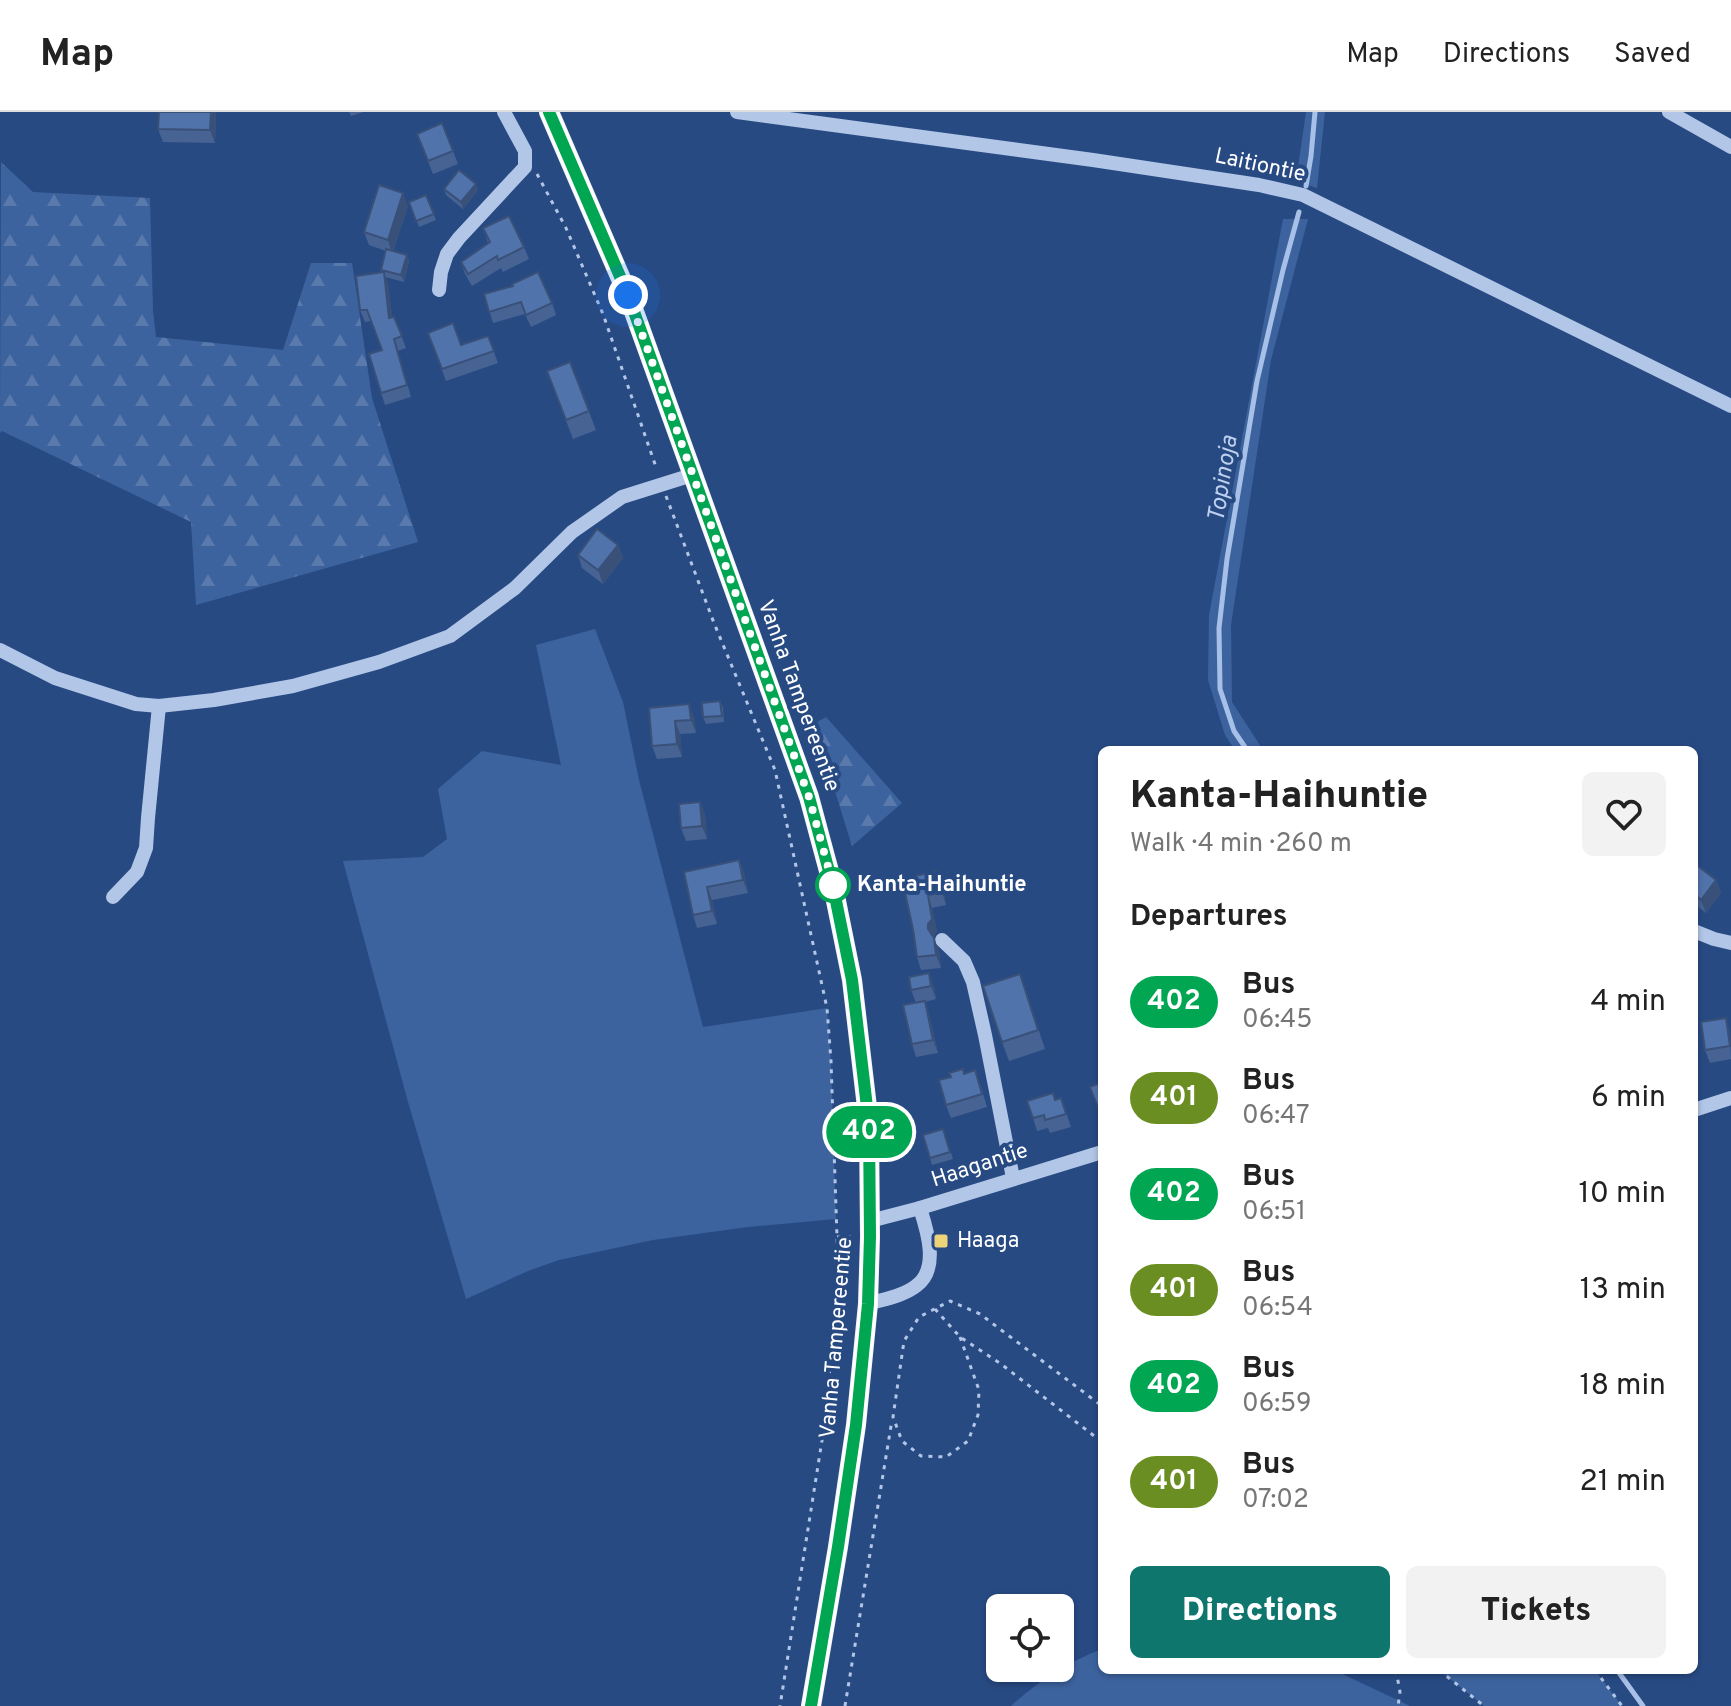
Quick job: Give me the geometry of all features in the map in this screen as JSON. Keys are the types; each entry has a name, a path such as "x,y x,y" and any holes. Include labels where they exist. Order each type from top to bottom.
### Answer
{"main road":[{"name":"Vanha Tampereentie","path":"549,112 628,295 809,797 831,877 852,980 869,1124 868,1304 856,1425 811,1706"}],"street":[{"name":"Laitiontie","path":"737,112 1123,165 1259,185 1303,195 1731,406"},
{"path":"1669,112 1731,147"},
{"path":"439,290 447,254 525,167 525,151 508,113"},
{"path":"0,650 55,678 136,704 159,706 214,700 293,686 379,662 450,636 515,588 572,532 622,497 692,475"},
{"path":"113,897 137,872 146,848 159,706"},
{"path":"1698,933 1731,943"},
{"path":"942,940 964,961 973,982 1013,1178"},
{"path":"1698,1109 1731,1098"},
{"name":"Haagantie","path":"870,1221 1098,1153"},
{"path":"868,1304 908,1291 922,1282 928,1267 929,1250 928,1233 920,1208"}],"path":[{"path":"525,151 566,228 603,314 714,623 775,770 827,1008 836,1219 835,1307 826,1415 780,1706"},
{"path":"845,1706 904,1341 919,1317 950,1301 980,1314 1098,1403"},
{"path":"935,1309 960,1337 1001,1364 1098,1439"},
{"path":"893,1417 902,1441 921,1456 946,1457 968,1441 978,1415 979,1390 960,1337"},
{"path":"1397,1674 1400,1692 1398,1706"},
{"path":"1444,1674 1484,1706"},
{"path":"1598,1674 1622,1706"}],"green space":[{"path":"1306,112 1325,112 1317,188 1296,181"},
{"path":"1,162 33,192 150,198 156,337 283,350 311,263 352,263 372,398 418,542 196,605 191,522 2,431 0,433"},
{"path":"1283,219 1308,219 1271,360 1231,625 1232,702 1260,746 1232,746 1225,735 1208,680 1209,615"},
{"path":"595,629 623,702 639,780 703,1027 827,1008 836,1219 653,1240 559,1260 466,1299 408,1102 343,861 423,857 447,839 438,789 482,751 561,765 536,645"},
{"path":"826,717 902,803 852,846 814,724"},
{"path":"1098,1651 1098,1674 1342,1674 1410,1706 1011,1706 1041,1682 1074,1682 1074,1662"},
{"path":"1444,1674 1598,1674 1622,1706 1484,1706"}],"building":[{"path":"159,112 211,112 210,130 158,129"},
{"path":"442,123 453,151 428,161 417,134"},
{"path":"459,170 476,184 461,202 444,189"},
{"path":"379,185 403,193 388,240 364,232"},
{"path":"426,195 434,214 416,221 409,202"},
{"path":"509,216 524,247 498,260 497,256 468,274 461,262 490,242 483,228"},
{"path":"386,249 407,255 401,275 381,270"},
{"path":"384,272 389,318 394,317 402,336 394,339 407,385 381,393 369,354 382,350 367,310 360,310 356,276"},
{"path":"538,272 552,303 526,315 521,302 489,312 484,294 513,286"},
{"path":"453,323 461,345 488,336 494,351 442,369 428,333"},
{"path":"570,362 589,411 566,420 547,371"},
{"path":"597,529 618,545 598,570 578,555"},
{"path":"720,701 722,716 703,717 702,703"},
{"path":"689,704 691,720 675,721 677,744 652,746 649,708"},
{"path":"700,802 702,826 681,828 679,804"},
{"path":"739,860 743,880 707,887 712,911 693,915 684,872"},
{"path":"1698,866 1716,880 1701,900 1698,897"},
{"path":"937,871 942,892 928,895 932,919 928,929 934,938 936,955 917,957 902,879"},
{"path":"929,973 931,986 911,990 909,977"},
{"path":"1020,974 1038,1030 1002,1042 983,986"},
{"path":"925,1001 933,1040 912,1044 903,1005"},
{"path":"1726,1018 1730,1046 1705,1050 1701,1022"},
{"path":"963,1069 964,1074 975,1070 982,1094 946,1105 939,1080"},
{"path":"1098,1084 1098,1107 1090,1087"},
{"path":"1053,1093 1055,1100 1061,1098 1066,1114 1045,1120 1044,1115 1033,1118 1027,1101"},
{"path":"943,1129 950,1152 930,1158 923,1135"}],"waterway":[{"name":"Topinoja","path":"1306,186 1315,112"},
{"name":"Topinoja","path":"1244,746 1234,731 1220,689 1219,628 1227,559 1257,381 1299,212"},
{"name":"Topinoja","path":"1620,1674 1643,1706"}],"bus line":[{"name":"402","path":"549,112 628,295 809,797 833,886 852,980 869,1124 868,1304 856,1425 811,1706"}],"place":[{"name":"Kanta-Haihuntie","path":"833,885"},
{"name":"Haaga","path":"941,1241"}],"route":[{"path":"628,295 809,797 833,885"}]}
